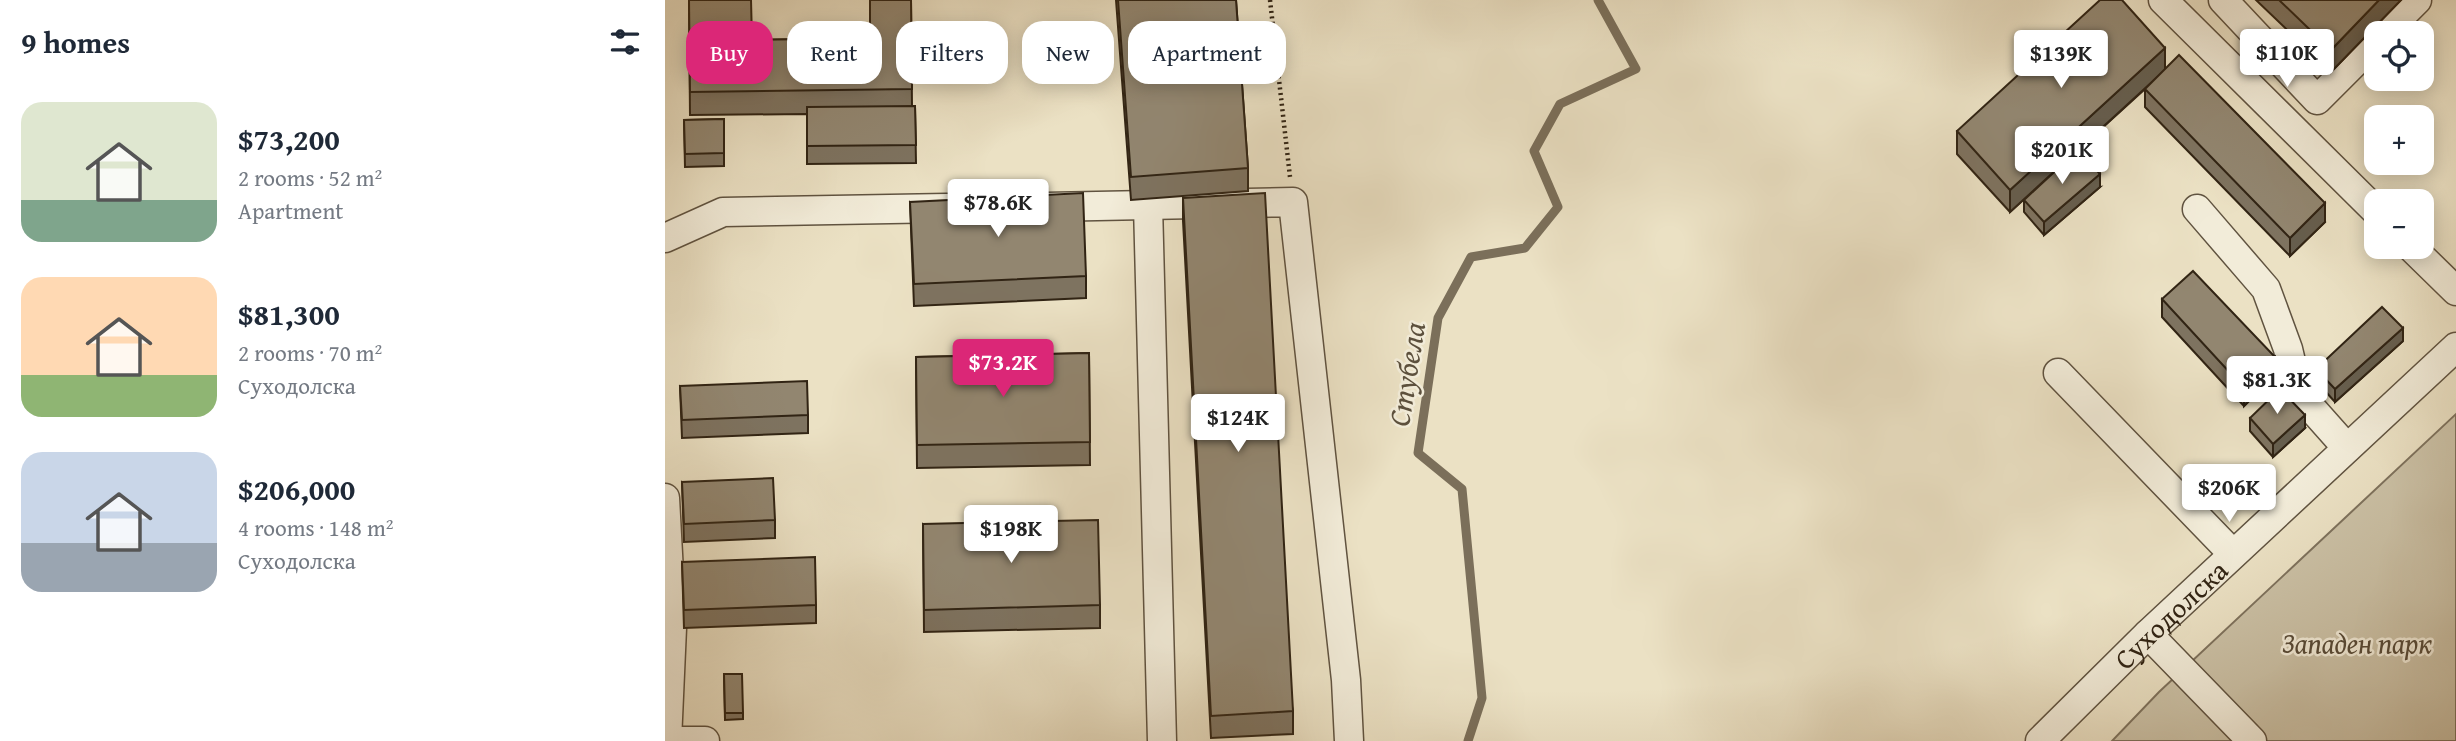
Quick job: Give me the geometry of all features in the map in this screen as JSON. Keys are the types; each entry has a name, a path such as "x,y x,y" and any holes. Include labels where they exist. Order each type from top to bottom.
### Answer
{"street":[{"path":"2163,0 2364,199"},
{"path":"2223,0 2318,100 2364,53"},
{"path":"2396,21 2417,0"},
{"path":"1025,207 1293,202 1346,680 1349,741"},
{"path":"1148,205 1162,741"},
{"path":"665,238 723,212 970,208"},
{"path":"2197,209 2266,289 2288,349 2295,379 2307,403 2347,449"},
{"path":"2423,259 2456,291"},
{"name":"Суходолска","path":"2040,741 2148,634 2456,347"},
{"path":"2058,373 2233,554"},
{"path":"665,498 672,628 667,741 705,741"},
{"path":"2148,634 2252,741"}],"path":[{"path":"1270,0 1293,202"}],"green space":[{"name":"Западен парк","path":"2456,414 2456,741 2112,741 2159,692"}],"building":[{"path":"689,0 751,0 752,21 689,21"},
{"path":"870,0 911,0 911,21 896,21 896,84 912,84 912,89 690,92 690,84 773,84 773,40 787,39 787,84 882,84 882,21 870,21"},
{"path":"1118,0 1236,0 1238,21 1128,21 1128,84 1242,84 1248,168 1131,177"},
{"path":"2100,0 2122,0 2165,48 2010,190 1957,131"},
{"path":"2279,0 2379,0 2331,50"},
{"path":"2179,55 2325,203 2290,238 2145,89"},
{"path":"915,106 916,145 807,146 807,107"},
{"path":"724,119 724,153 685,154 684,120"},
{"path":"2078,150 2100,174 2044,222 2024,200"},
{"path":"1083,193 1086,276 914,284 910,202"},
{"path":"1265,193 1293,711 1211,716 1183,198"},
{"path":"2193,271 2275,357 2244,388 2162,299"},
{"path":"2382,307 2403,328 2335,389 2316,369"},
{"path":"1089,353 1090,442 917,445 916,357"},
{"path":"807,381 808,415 682,420 680,386"},
{"path":"2280,389 2305,415 2273,444 2250,418"},
{"path":"773,478 775,520 684,524 682,482"},
{"path":"1098,520 1100,605 924,610 923,524"},
{"path":"815,557 816,605 684,610 682,562"},
{"path":"724,674 742,674 743,713 725,713"}],"waterway":[{"name":"Стубела","path":"1468,741 1482,698 1462,489 1418,453 1438,318 1471,257 1525,248 1558,207 1534,151 1560,104 1636,69 1598,0"}]}
